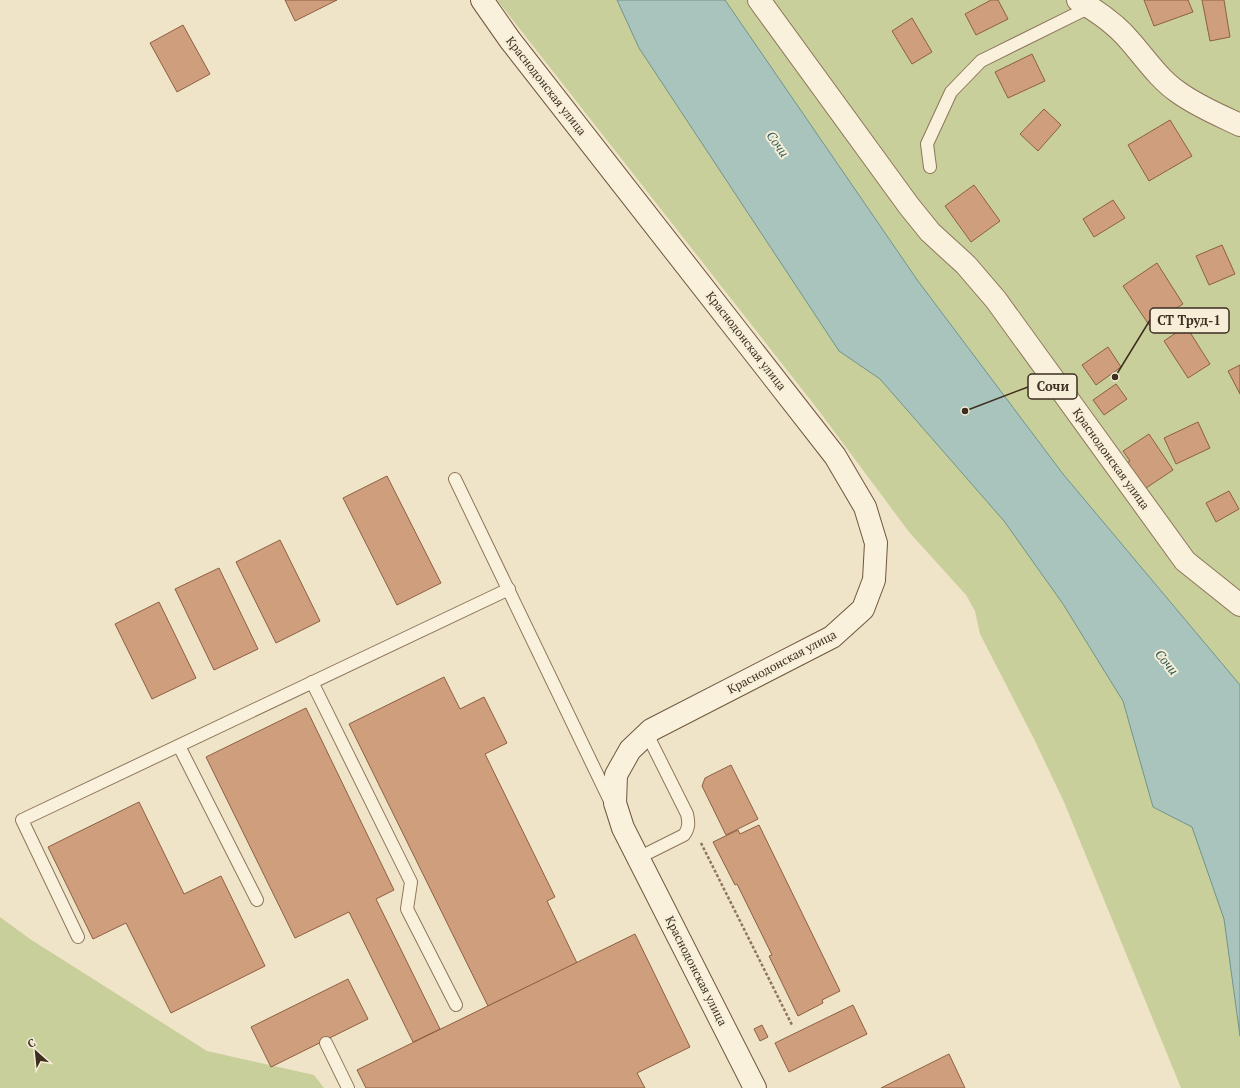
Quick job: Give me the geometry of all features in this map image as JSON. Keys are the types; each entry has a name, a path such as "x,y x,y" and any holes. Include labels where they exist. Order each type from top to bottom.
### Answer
{"street":[{"name":"Краснодонская улица","path":"482,0 510,40 835,456 865,507 876,543 874,580 863,609 832,637 651,730 630,750 616,775 615,803 623,828 755,1088"},
{"name":"Краснодонская улица","path":"759,0 909,206 930,232 966,265 996,300 1185,561 1240,605"},
{"path":"1084,3 1117,27 1154,70 1177,92 1213,113 1240,125"}],"lane":[{"path":"930,167 927,144 951,92 981,61 1084,3"},
{"path":"455,479 623,828"},
{"path":"78,937 22,820 508,589"},
{"path":"312,682 411,882 406,909 456,1006"},
{"path":"638,858 684,835 688,830 689,823 687,814 647,734"},
{"path":"179,746 257,900"},
{"path":"326,1044 348,1088"}],"path":[{"path":"700,842 792,1025"}],"green space":[{"path":"497,0 617,0 639,48 839,351 880,379 1004,521 1063,604 1123,701 1153,807 1192,827 1224,919 1240,1036 1240,1088 1181,1088 1064,802 1034,739 980,634 975,611 966,595 909,532 819,411"},
{"path":"725,0 1240,0 1240,685 1063,474 918,281"},
{"path":"0,917 30,939 207,1051 314,1075 324,1088 0,1088"}],"water":[{"path":"617,0 725,0 918,281 1063,474 1240,685 1240,1036 1224,919 1192,827 1153,807 1123,701 1063,604 1004,521 880,379 839,351 639,48"}],"building":[{"path":"285,0 337,0 295,21"},
{"path":"991,0 998,0 1008,19 976,35 965,14"},
{"path":"1144,0 1188,0 1193,12 1154,26"},
{"path":"1202,0 1224,0 1230,37 1210,41"},
{"path":"912,18 932,52 912,64 892,31"},
{"path":"183,25 210,74 177,92 150,43"},
{"path":"1032,54 1045,81 1008,98 995,72"},
{"path":"1044,109 1061,125 1038,151 1020,134"},
{"path":"1170,120 1192,156 1149,181 1128,145"},
{"path":"974,185 1000,221 971,242 945,206"},
{"path":"1113,200 1125,218 1094,237 1083,219"},
{"path":"1222,245 1235,274 1209,285 1196,256"},
{"path":"1157,263 1183,304 1149,325 1123,286"},
{"path":"1186,326 1210,364 1188,378 1164,341"},
{"path":"1108,347 1121,367 1096,385 1082,365"},
{"path":"1240,365 1240,394 1228,371"},
{"path":"1116,384 1127,399 1104,415 1093,400"},
{"path":"1198,422 1210,448 1176,464 1164,438"},
{"path":"1149,434 1173,470 1143,490 1125,464 1130,461 1123,451"},
{"path":"387,476 441,583 397,605 343,498"},
{"path":"1229,491 1239,509 1216,522 1206,503"},
{"path":"280,540 320,621 276,643 236,562"},
{"path":"219,568 258,649 214,670 175,589"},
{"path":"159,602 196,678 152,699 115,624"},
{"path":"444,677 460,709 484,697 507,743 485,754 555,897 547,901 577,963 488,1006 349,724"},
{"path":"306,708 394,890 376,899 440,1029 413,1042 349,912 295,938 206,757"},
{"path":"731,765 758,819 726,835 702,786 705,778"},
{"path":"139,802 184,894 221,876 265,966 171,1013 126,923 93,939 48,847"},
{"path":"759,825 840,991 822,1000 823,1003 798,1016 769,956 772,955 737,884 735,885 713,842 738,830 740,834"},
{"path":"635,934 690,1047 637,1073 645,1088 366,1088 357,1070"},
{"path":"348,979 368,1019 271,1067 251,1027"},
{"path":"853,1005 867,1034 789,1072 775,1043"},
{"path":"762,1025 768,1037 760,1041 754,1029"},
{"path":"949,1054 965,1088 881,1088"}],"place":[{"name":"СТ Труд-1","path":"1115,377"},
{"name":"Сочи","path":"965,411"}]}
